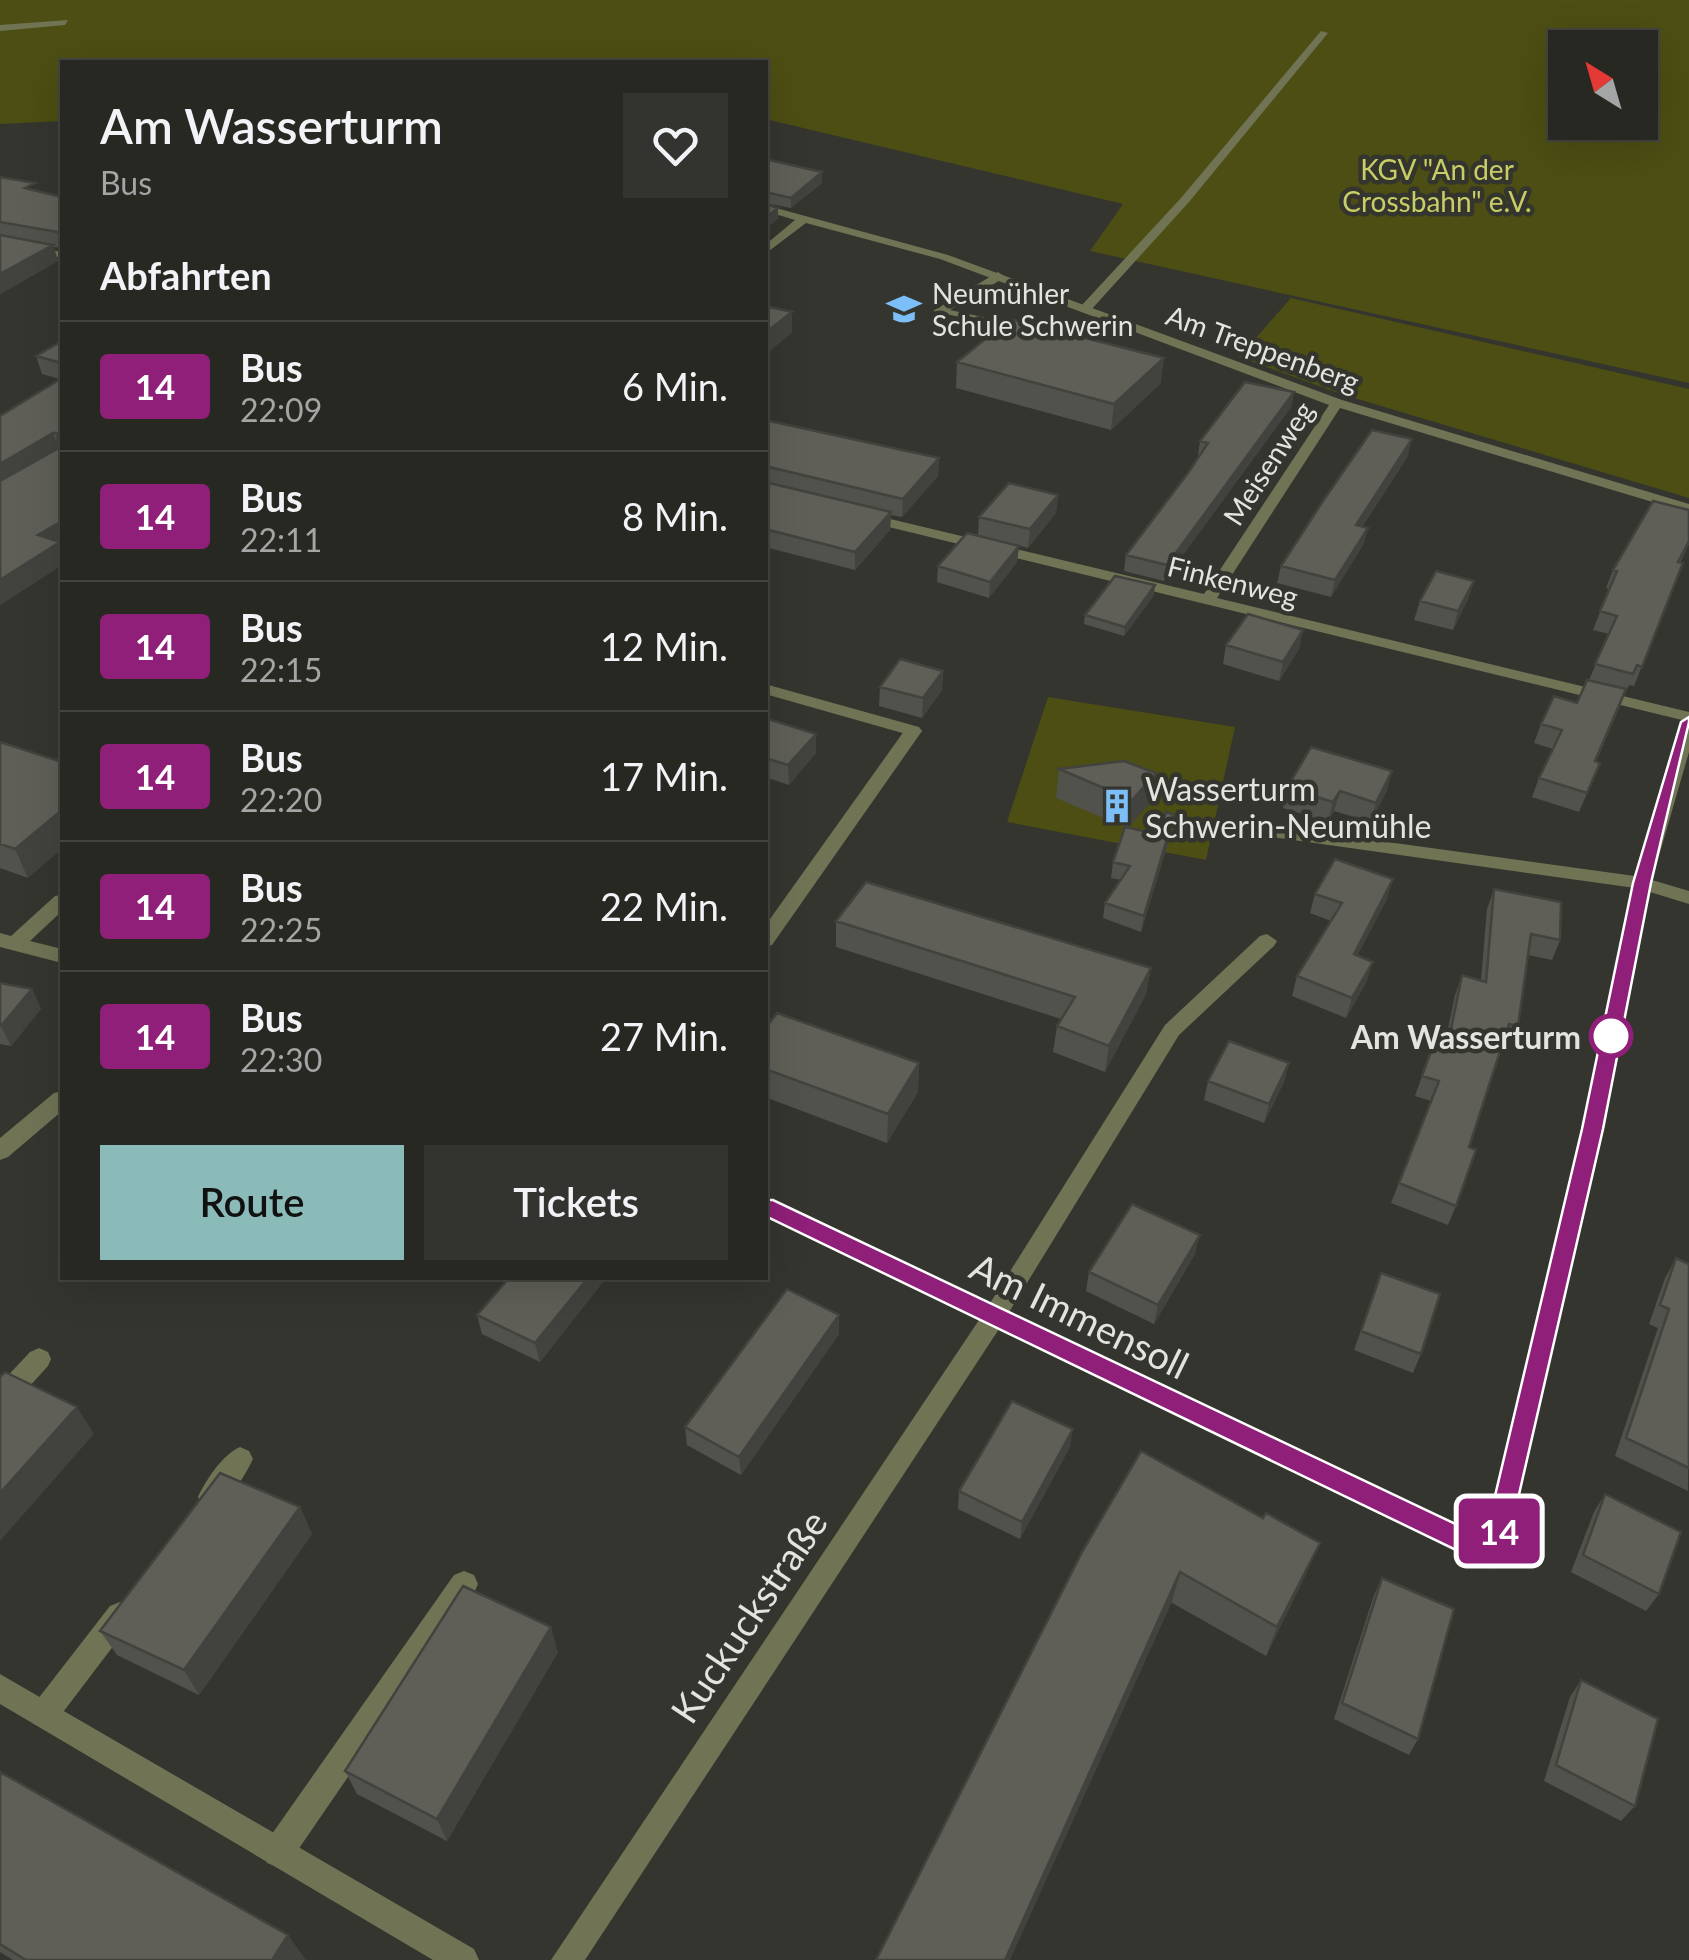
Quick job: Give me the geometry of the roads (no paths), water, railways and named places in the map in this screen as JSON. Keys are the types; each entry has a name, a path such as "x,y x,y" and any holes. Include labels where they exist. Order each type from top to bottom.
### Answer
{"street":[{"path":"0,28 65,22"},
{"path":"1086,308 1185,200 1324,33"},
{"name":"Am Treppenberg","path":"768,209 998,276 1337,403 1689,509"},
{"path":"768,247 802,219"},
{"path":"0,243 60,255"},
{"path":"998,276 939,311 1069,340 1114,319"},
{"name":"Meisenweg","path":"1207,601 1337,403"},
{"name":"Finkenweg","path":"840,511 1689,719"},
{"path":"768,690 913,732 768,936"},
{"path":"1642,883 1689,719"},
{"path":"1278,833 1642,883 1689,898"},
{"name":"Am Immensoll","path":"768,1207 1494,1555 1592,1129 1642,883"},
{"path":"7,942 60,902"},
{"name":"Kuckuckstraße","path":"567,1960 995,1315 1172,1030 1267,941"},
{"path":"7,942 60,955"},
{"path":"0,1151 60,1102"},
{"path":"0,1400 39,1359"},
{"path":"194,1519 240,1460"},
{"path":"278,1852 464,1584"},
{"path":"44,1714 136,1594"},
{"path":"0,1688 462,1960"}],"place":[{"name":"Neumühler Schule Schwerin","path":"904,309"},
{"name":"Wasserturm Schwerin-Neumühle","path":"1117,806"},
{"name":"Am Wasserturm","path":"1611,1036"}],"park label":[{"name":"KGV \"An der Crossbahn\" e.V.","path":"1437,185"}]}
